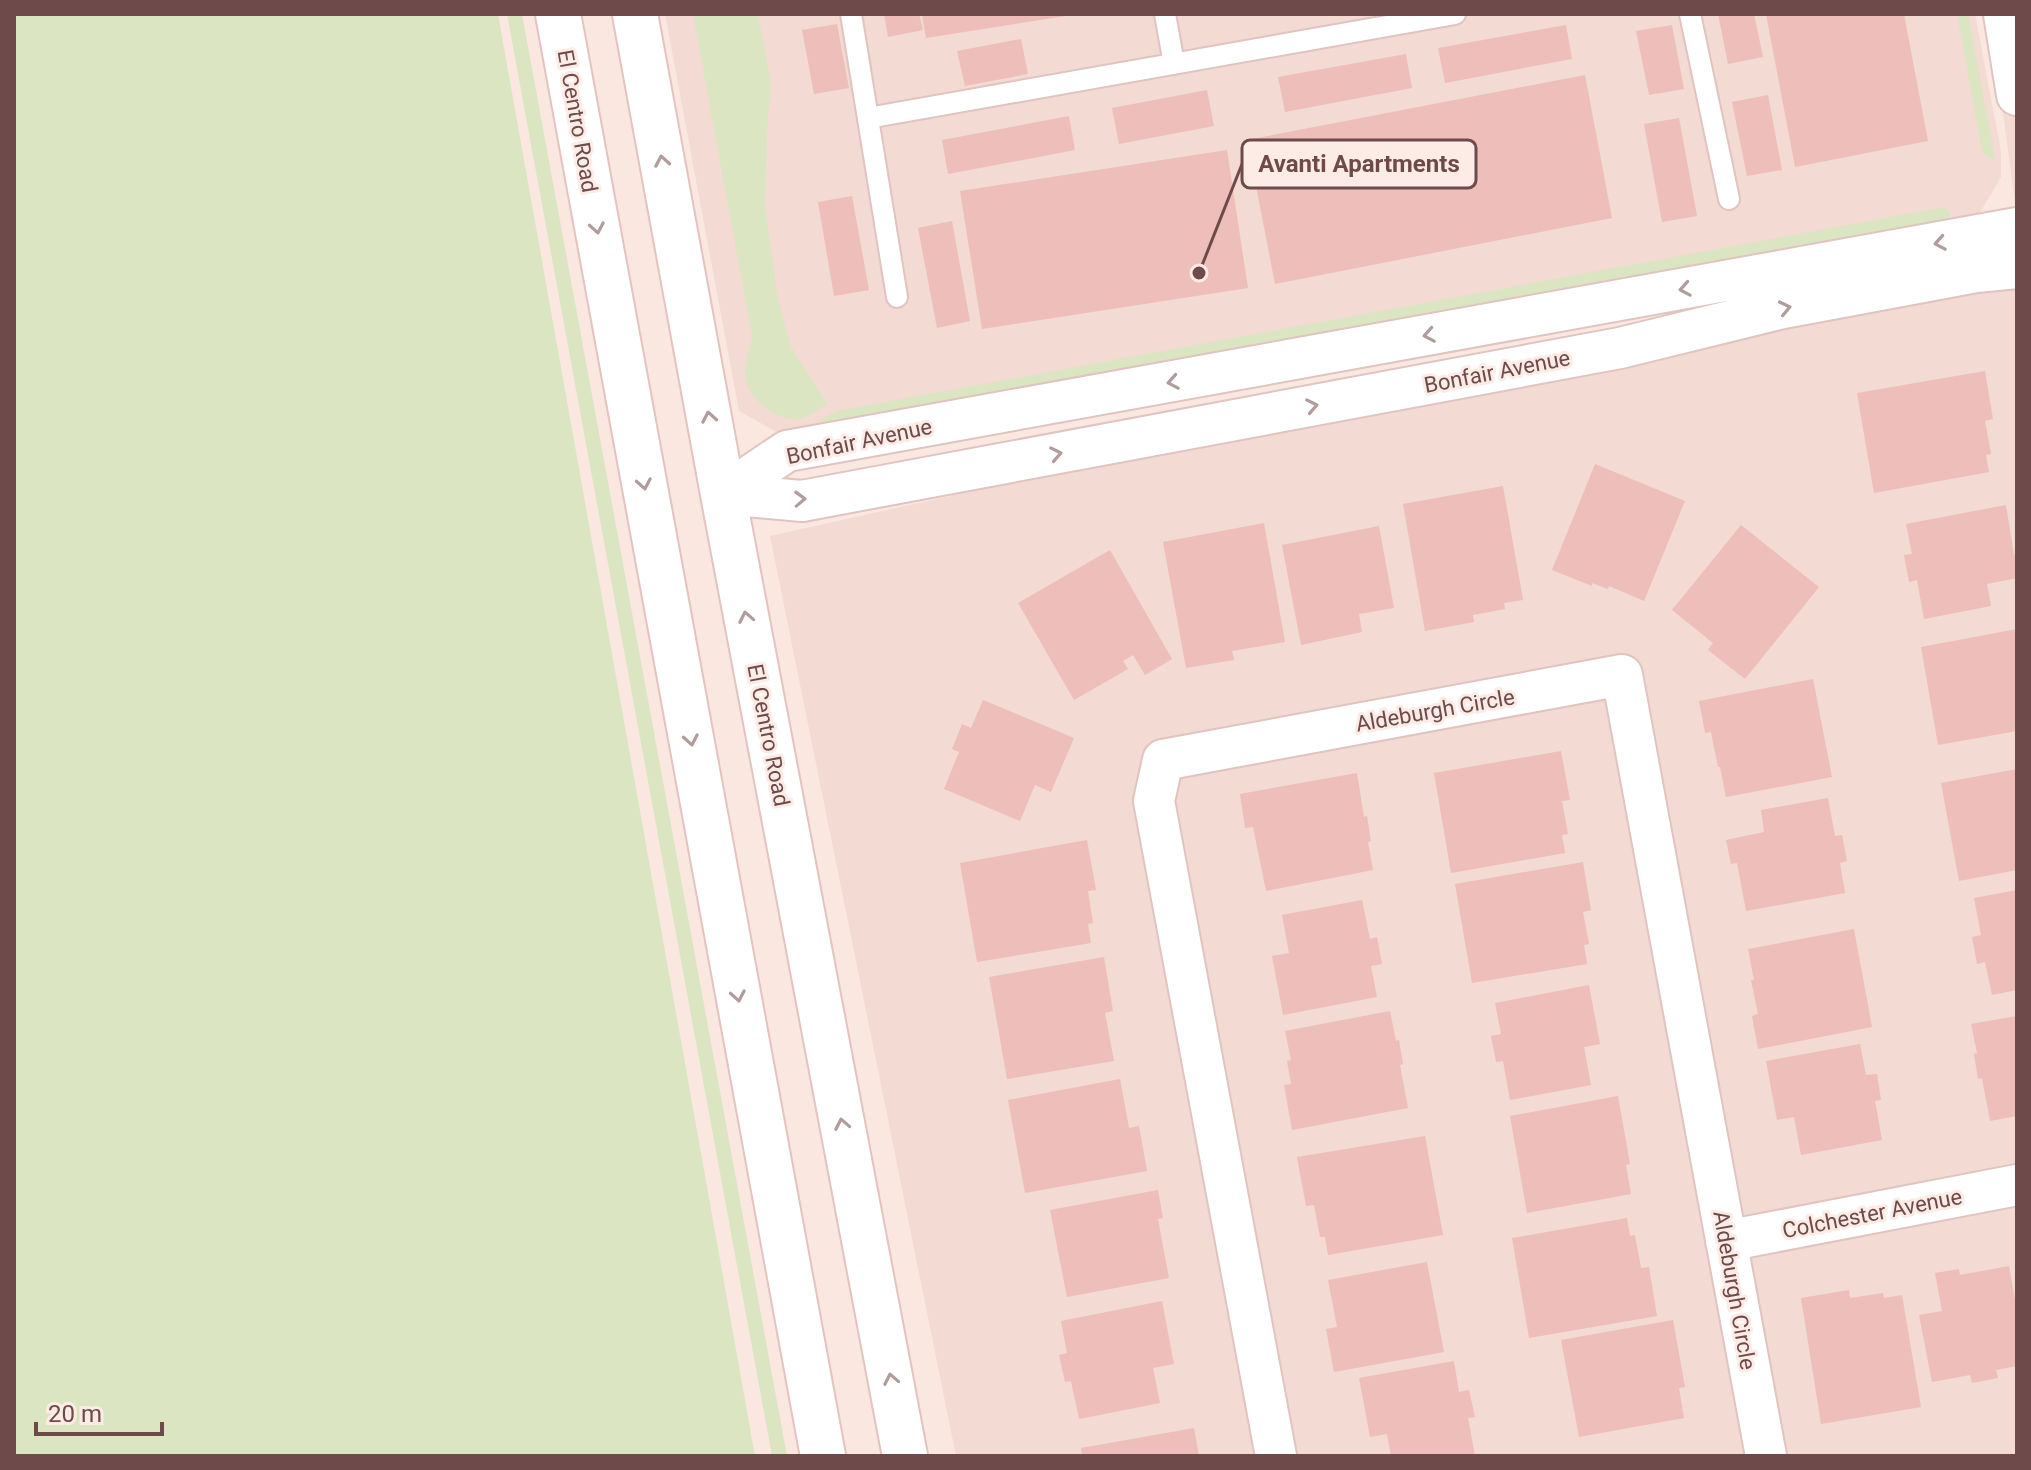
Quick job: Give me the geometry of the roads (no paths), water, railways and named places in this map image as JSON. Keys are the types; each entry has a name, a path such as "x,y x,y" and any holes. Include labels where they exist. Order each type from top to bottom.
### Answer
{"main road":[{"name":"El Centro Road","path":"558,14 823,1456"},
{"name":"El Centro Road","path":"635,14 905,1456"}],"street":[{"path":"2004,14 2017,95"},
{"name":"Bonfair Avenue","path":"723,494 787,451 2017,228"},
{"name":"Bonfair Avenue","path":"723,494 802,501 1620,348 1783,308 1976,272 2017,268"},
{"name":"Aldeburgh Circle","path":"1276,1456 1154,801 1163,760 1622,675 1766,1456"},
{"name":"Colchester Avenue","path":"1726,1241 2017,1185"}],"lane":[{"path":"851,14 897,297"},
{"path":"1165,14 1174,64"},
{"path":"868,118 1455,14"},
{"path":"1690,14 1729,199"}],"place":[{"name":"Avanti Apartments","path":"1199,273"}]}
